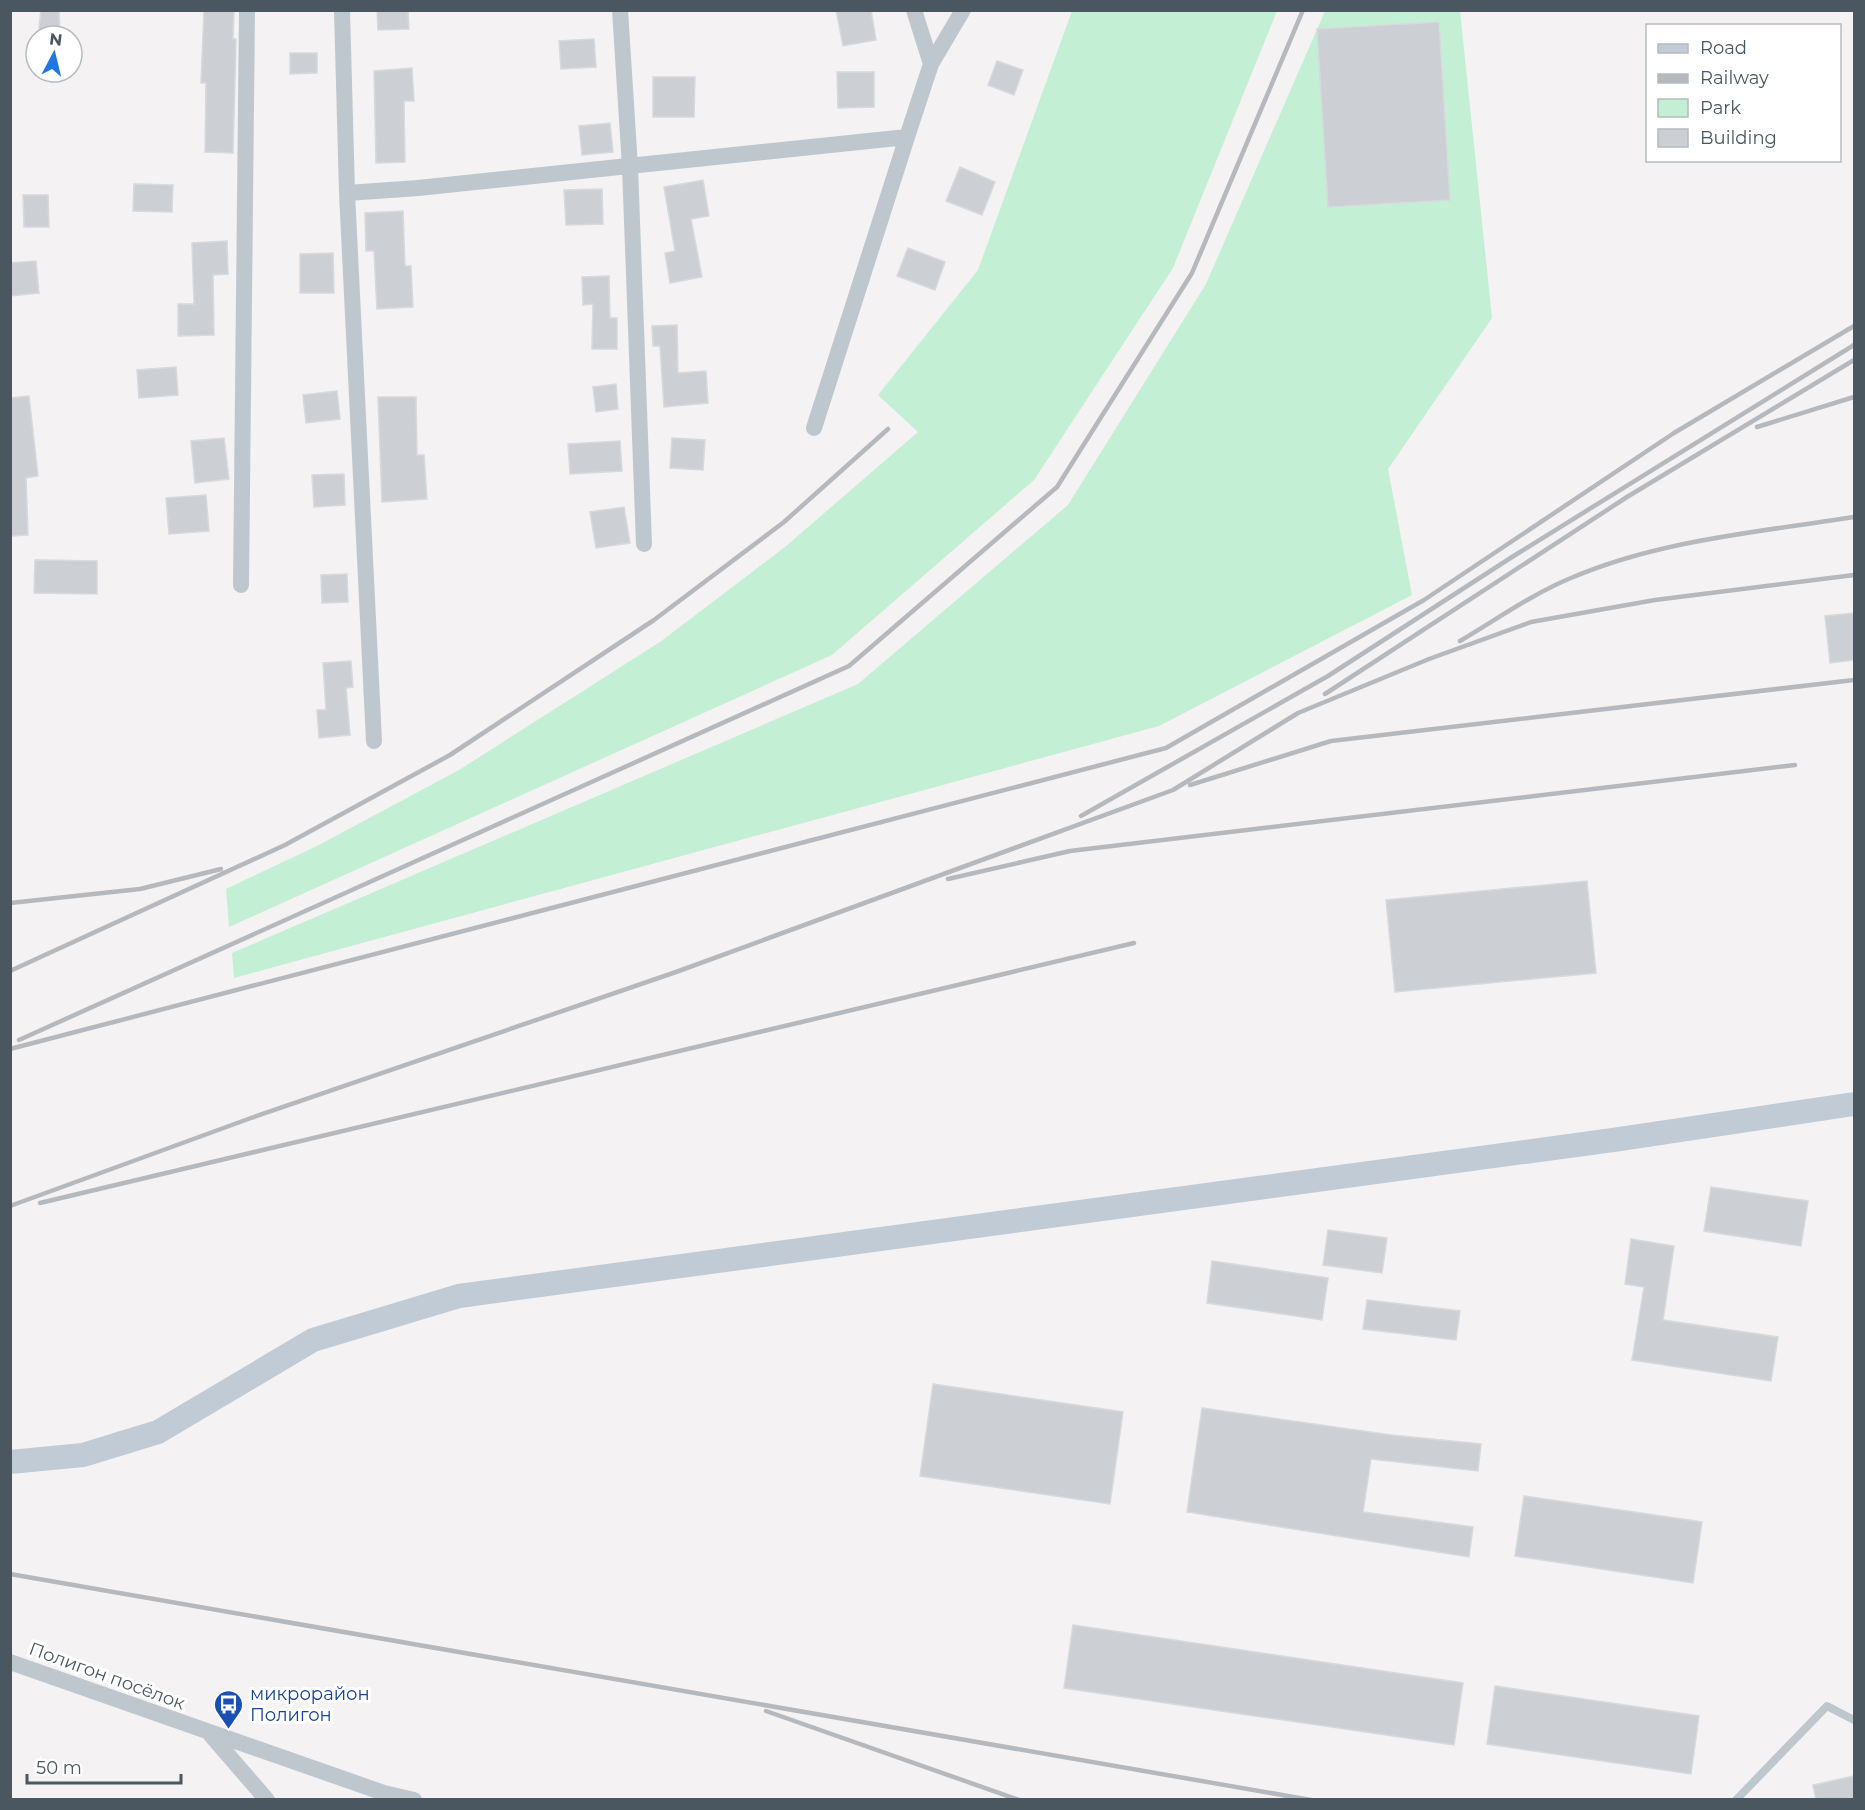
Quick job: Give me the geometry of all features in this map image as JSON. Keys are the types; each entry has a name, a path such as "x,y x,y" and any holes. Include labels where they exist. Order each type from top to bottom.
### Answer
{"street":[{"path":"241,585 247,10"},
{"path":"342,10 347,193 374,741"},
{"path":"620,10 630,167 644,544"},
{"path":"914,10 931,64"},
{"path":"814,429 931,64 963,10"},
{"path":"347,193 630,167 907,137"},
{"path":"10,1461 83,1455 158,1432 313,1340 459,1296 1613,1140 1854,1104"},
{"name":"Полигон посёлок","path":"10,1662 209,1733 267,1800"},
{"path":"209,1733 384,1793 414,1800"}],"lane":[{"path":"1736,1800 1827,1706 1854,1720"}],"green space":[{"path":"1072,11 1277,11 1173,268 1034,480 832,655 229,927 226,889 317,846 459,770 660,642 785,547 918,432 878,395 978,270"},
{"path":"1325,11 1460,11 1492,318 1388,469 1412,595 1159,726 234,978 232,953 858,684 1068,505 1206,284"}],"building":[{"path":"41,10 59,10 60,24 39,24"},
{"path":"204,10 234,10 233,39 236,39 233,153 205,152 206,83 201,83"},
{"path":"377,10 408,10 409,29 378,30"},
{"path":"836,10 871,10 876,40 843,46"},
{"path":"1439,22 1450,200 1328,207 1317,29"},
{"path":"594,39 596,67 561,69 559,41"},
{"path":"290,53 317,53 317,73 290,74"},
{"path":"997,61 1023,70 1014,95 988,85"},
{"path":"412,68 414,101 404,101 405,162 376,163 374,71"},
{"path":"837,72 874,72 874,107 838,108"},
{"path":"653,77 695,77 694,117 653,117"},
{"path":"610,123 613,152 582,155 579,126"},
{"path":"960,167 995,182 982,215 946,201"},
{"path":"703,180 709,216 691,219 702,277 670,283 665,253 675,251 664,187"},
{"path":"134,184 173,185 172,212 133,211"},
{"path":"602,189 603,224 566,225 564,190"},
{"path":"23,195 48,195 49,227 24,227"},
{"path":"403,211 405,266 411,266 413,307 377,309 374,251 366,251 365,213"},
{"path":"227,241 228,274 213,275 214,335 178,336 178,304 194,304 192,243"},
{"path":"908,248 945,262 935,290 897,276"},
{"path":"333,253 334,293 300,293 300,254"},
{"path":"36,261 39,293 10,296 10,263"},
{"path":"609,276 610,318 617,318 617,349 592,349 593,304 583,305 582,277"},
{"path":"677,325 678,373 706,371 708,403 664,407 660,346 653,346 652,326"},
{"path":"176,367 178,395 139,398 137,370"},
{"path":"616,384 618,409 596,412 593,387"},
{"path":"337,391 340,419 306,423 303,395"},
{"path":"29,396 38,476 26,478 28,535 10,536 10,398"},
{"path":"378,397 416,397 417,455 424,455 427,499 382,502"},
{"path":"224,438 229,479 195,483 191,441"},
{"path":"672,438 705,440 703,470 670,468"},
{"path":"620,441 622,471 570,474 568,444"},
{"path":"344,474 345,505 314,507 312,475"},
{"path":"206,495 209,531 169,534 166,498"},
{"path":"624,507 630,543 596,548 590,512"},
{"path":"35,560 97,561 97,594 34,593"},
{"path":"347,574 348,602 322,603 321,575"},
{"path":"1854,613 1854,660 1830,663 1825,616"},
{"path":"351,661 353,687 346,688 350,735 319,738 317,710 326,710 323,663"},
{"path":"1587,881 1596,973 1395,992 1386,900"},
{"path":"1711,1187 1808,1201 1801,1246 1704,1231"},
{"path":"1328,1230 1387,1238 1382,1273 1323,1265"},
{"path":"1631,1239 1674,1246 1663,1320 1778,1337 1771,1381 1632,1360 1644,1287 1625,1284"},
{"path":"1212,1261 1328,1278 1322,1320 1207,1303"},
{"path":"1367,1300 1460,1311 1456,1340 1363,1329"},
{"path":"933,1384 1123,1412 1110,1504 920,1476"},
{"path":"1202,1408 1391,1435 1481,1444 1478,1471 1371,1459 1363,1512 1473,1527 1469,1557 1187,1512"},
{"path":"1524,1496 1702,1522 1693,1583 1515,1556"},
{"path":"1073,1625 1463,1683 1454,1745 1064,1688"},
{"path":"1495,1686 1699,1716 1691,1774 1487,1744"},
{"path":"1854,1776 1854,1800 1816,1800 1813,1785"}],"railway":[{"path":"19,1040 849,666 1057,487 1192,273 1303,10"},
{"path":"10,1049 1166,748 1424,600 1674,433 1854,326"},
{"path":"1081,816 1328,676 1512,557 1854,345"},
{"path":"1325,694 1627,497 1854,360"},
{"path":"1757,427 1854,397"},
{"path":"10,971 285,845 450,755 654,620 784,522 888,429"},
{"path":"1460,641 1542,592 1605,565 1710,539 1854,517"},
{"path":"10,1206 251,1118 676,972 1173,790 1298,713 1429,659 1531,622 1655,600 1854,575"},
{"path":"1190,785 1331,741 1854,680"},
{"path":"948,879 1070,851 1795,765"},
{"path":"10,903 140,889 221,869"},
{"path":"40,1203 1134,943"},
{"path":"10,1574 1311,1800"},
{"path":"766,1711 1019,1800"}],"place":[{"name":"микрорайон Полигон","path":"229,1730"}]}
